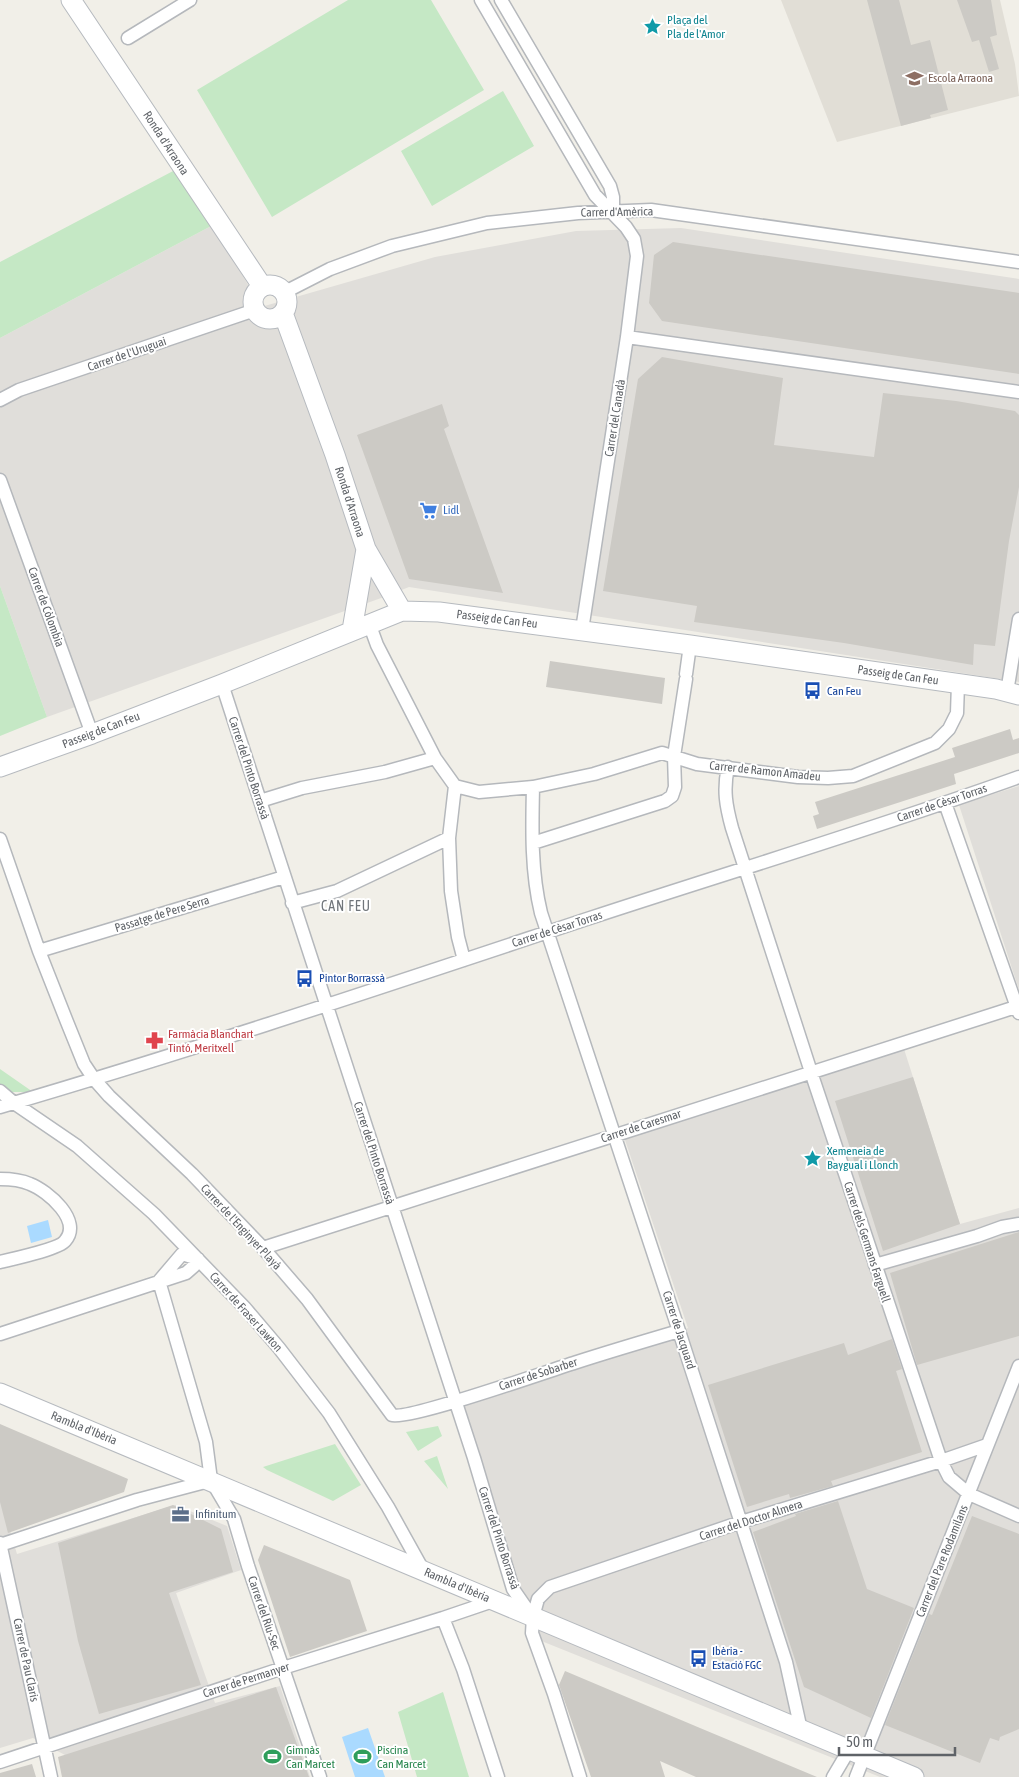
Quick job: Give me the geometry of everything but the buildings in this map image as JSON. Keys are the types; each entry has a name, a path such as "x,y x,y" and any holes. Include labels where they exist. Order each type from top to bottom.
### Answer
{"street":[{"name":"Ronda d'Arraona","path":"72,0 262,286"},
{"path":"128,38 190,0"},
{"name":"Carrer del Canadà","path":"481,0 595,195 613,212 634,240 637,256 627,337 582,630"},
{"path":"501,0 610,186 613,197 613,212"},
{"name":"Carrer d'Amèrica","path":"285,292 330,269 392,246 487,224 578,213 651,210 1019,262"},
{"path":"282,313 272,319 264,318 255,310 253,300 254,294 262,286 272,284 285,292"},
{"name":"Ronda d'Arraona","path":"285,292 287,306 282,313 332,446 366,549 402,610"},
{"name":"Carrer de l'Uruguai","path":"0,400 19,390 255,310"},
{"path":"627,337 1019,392"},
{"name":"Carrer de Còlombia","path":"0,480 92,734"},
{"name":"Ronda d'Arraona","path":"361,627 366,549"},
{"name":"Passeig de Can Feu","path":"0,767 222,684 402,610 439,612 582,630 1013,693"},
{"path":"1013,693 1019,619"},
{"path":"361,627 377,645 435,758 455,786 479,792 534,787 594,774 662,753 674,756"},
{"path":"533,842 665,801 672,796 675,787 674,756 690,645"},
{"name":"Carrer del Pinto Borrassà","path":"222,684 513,1589 533,1617"},
{"name":"Carrer de Ramon Amadeu","path":"674,756 697,764 798,777 828,778 853,776 934,743 949,729 957,713 958,684"},
{"path":"260,802 302,788 385,772 435,758"},
{"name":"Carrer dels Germans Farguell","path":"728,768 725,802 732,828 940,1461 948,1477 969,1494"},
{"name":"Carrer de Cèsar Torras","path":"94,1079 326,1006 1019,777"},
{"path":"455,786 449,838 451,891 458,937 464,960"},
{"name":"Carrer de Jacquard","path":"534,787 533,842 537,896 786,1662 801,1730"},
{"path":"945,803 1018,1008"},
{"path":"292,903 338,891 449,838"},
{"name":"Carrer de l'Enginyer Playà","path":"0,839 39,951 84,1064 94,1079 109,1096 192,1174 263,1248 307,1299 389,1412 396,1416"},
{"name":"Passatge de Pere Serra","path":"39,951 284,877"},
{"name":"Carrer de Caresmar","path":"263,1248 811,1072 1018,1008"},
{"path":"0,1106 94,1079"},
{"name":"Carrer de Fraser Lawton","path":"0,1091 14,1103 77,1146 154,1214 262,1328 329,1413 388,1507 424,1570"},
{"path":"0,1179 16,1180 30,1184 42,1191 65,1213 70,1222 70,1233 65,1242 56,1246 0,1262"},
{"path":"875,1265 1002,1227 1019,1224"},
{"path":"0,1334 186,1273 194,1266 198,1259"},
{"path":"0,1544 137,1500 211,1480 206,1442 159,1281"},
{"name":"Carrer de Sobarber","path":"396,1416 454,1401 679,1331"},
{"name":"Carrer del Pare Rodamilans","path":"857,1753 969,1494 1019,1366"},
{"name":"Rambla d'Ibèria","path":"0,1393 211,1480 493,1601 914,1777"},
{"name":"Carrer del Doctor Almera","path":"533,1617 538,1599 550,1588 741,1522 940,1461 987,1444"},
{"name":"Carrer del Riu-Sec","path":"211,1480 234,1519 248,1566 320,1777"},
{"path":"969,1494 1019,1516"},
{"name":"Carrer de Pau Claris","path":"0,1544 51,1777"},
{"name":"Carrer de Permanyer","path":"0,1762 283,1668 493,1601"},
{"path":"533,1617 532,1633 554,1694 580,1777"},
{"path":"443,1618 466,1677 498,1777"},
{"path":"833,1777 857,1753"},
{"path":"856,1777 857,1753"}],"shaded area":[{"name":"Escola Arraona","path":"781,0 1000,0 1015,64 1019,96 837,142"},
{"path":"213,225 261,307 435,257 576,231 681,228 1019,279 1019,682 409,587 47,717 0,586 0,338"},
{"path":"1019,786 1019,990 959,805"},
{"path":"904,1049 960,1224 1019,1208 1019,1777 880,1777 529,1636 455,1409 688,1328 624,1137"},
{"path":"0,1497 17,1554 175,1505 227,1526 241,1570 176,1593 215,1703 280,1686 310,1777 69,1777 65,1755 33,1738 0,1748"}],"green space":[{"path":"348,0 431,0 484,90 272,217 197,90"},
{"path":"503,91 534,146 432,206 401,151"},
{"path":"175,170 213,225 0,338 0,262"},
{"path":"0,586 47,717 0,736"},
{"path":"0,1069 33,1092 0,1092"},
{"path":"438,1426 442,1436 418,1451 406,1432"},
{"path":"335,1444 361,1485 333,1501 263,1467"},
{"path":"437,1456 448,1489 424,1461"},
{"path":"443,1692 469,1777 417,1777 398,1712"}],"water":[{"path":"48,1220 52,1237 31,1243 27,1226"},
{"name":"Piscina Can Marcet","path":"368,1728 385,1777 355,1777 342,1737"}],"place":[{"name":"Plaça del Pla de l'Amor","path":"653,27"},
{"name":"Escola Arraona","path":"914,78"},
{"name":"Lidl","path":"429,510"},
{"name":"Can Feu","path":"813,691"},
{"name":"Pintor Borrassà","path":"305,978"},
{"name":"Farmàcia Blanchart Tintó, Meritxell","path":"154,1041"},
{"name":"Xemeneia de Baygual i Llonch","path":"813,1158"},
{"name":"Infinitum","path":"181,1514"},
{"name":"Ibèria - Estació FGC","path":"698,1658"},
{"name":"Gimnàs Can Marcet","path":"272,1757"},
{"name":"Piscina Can Marcet","path":"363,1757"}],"district":[{"name":"CAN FEU","path":"346,906"}]}
